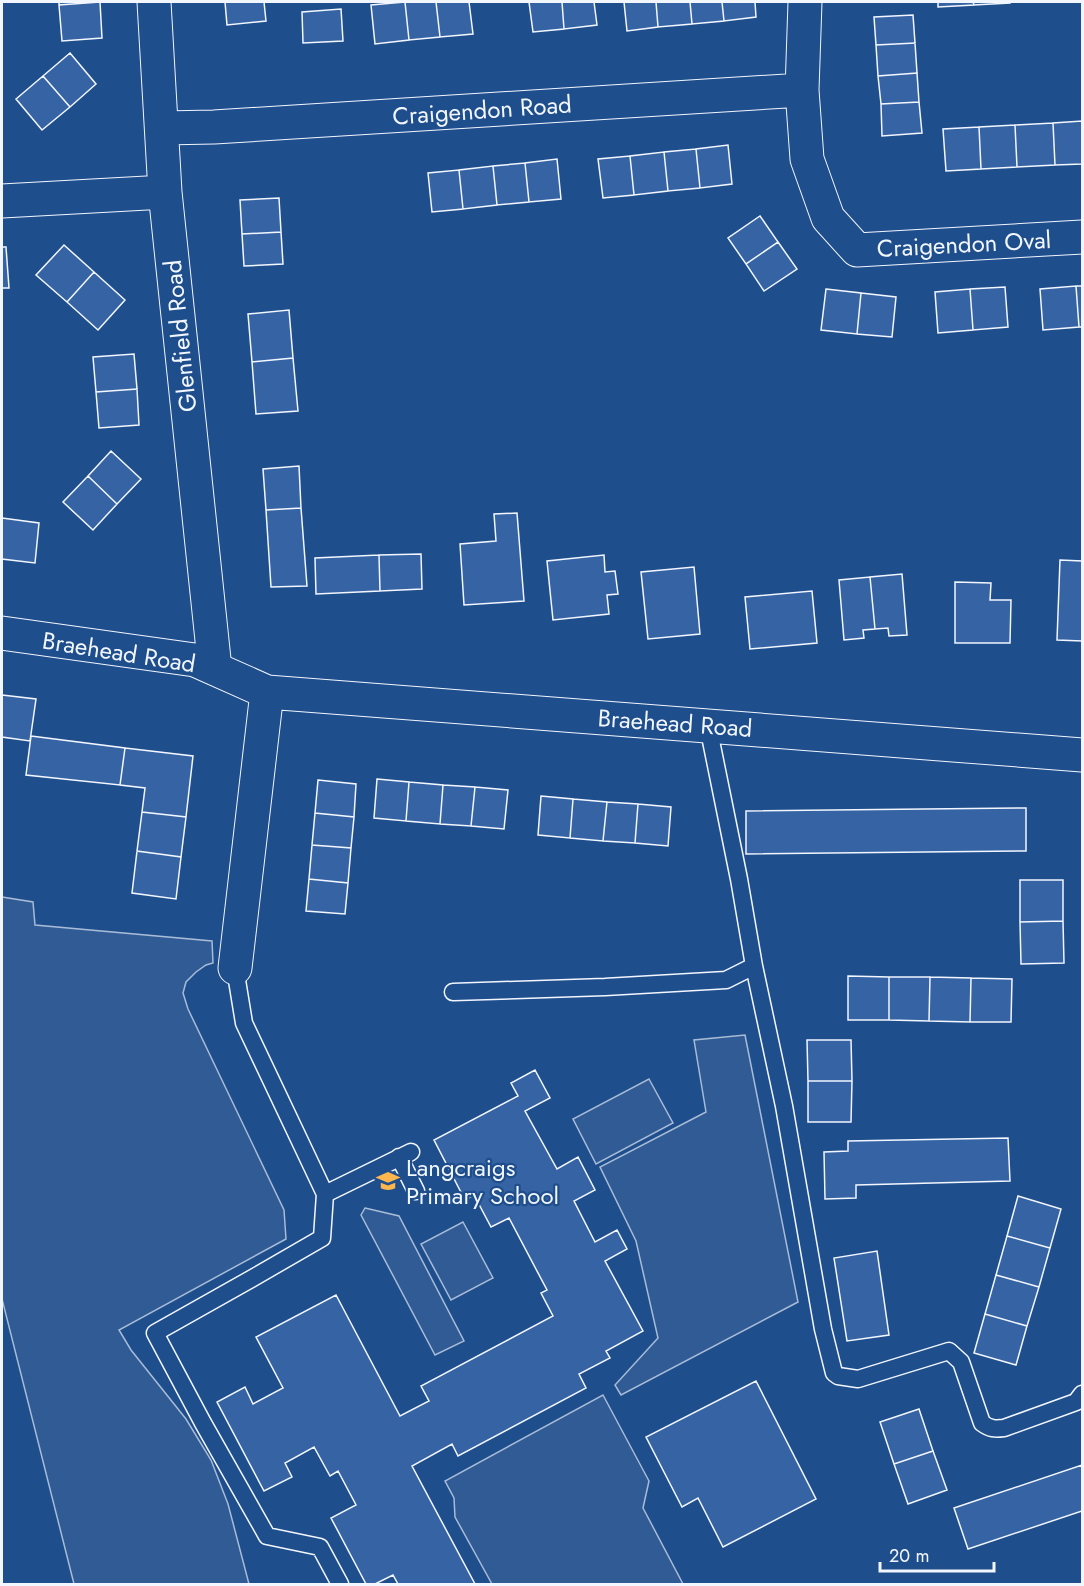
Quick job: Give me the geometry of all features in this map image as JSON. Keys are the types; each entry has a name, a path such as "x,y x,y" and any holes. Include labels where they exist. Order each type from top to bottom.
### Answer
{"street":[{"name":"Glenfield Road","path":"154,2 165,192 215,669"},
{"name":"Craigendon Oval","path":"805,2 802,90 807,159 828,218 857,250 1083,237"},
{"name":"Craigendon Road","path":"162,128 214,127 802,90"},
{"path":"2,201 165,192"},
{"name":"Braehead Road","path":"2,633 195,660 267,692 1083,754"},
{"path":"235,968 267,692"}],"lane":[{"path":"708,726 754,966 784,1106 823,1329 834,1373 838,1376 858,1379 949,1351 961,1362 982,1423 988,1428 996,1429 1076,1402 1083,1394"},
{"path":"453,992 726,980 754,966"},
{"path":"235,968 244,1023 325,1194 322,1238 155,1333 267,1536 320,1547 340,1584"},
{"path":"325,1194 405,1154 416,1191"}],"shaded area":[{"path":"2,897 33,902 35,925 212,941 213,963 196,972 186,982 183,993 188,1009 284,1210 286,1239 119,1330 131,1350 186,1419 211,1460 228,1504 249,1584 74,1584 2,1299"},
{"path":"745,1035 798,1302 621,1395 615,1385 658,1338 636,1241 600,1167 706,1112 694,1040"},
{"path":"649,1079 673,1123 596,1164 573,1119"},
{"path":"365,1208 399,1216 464,1341 435,1355 361,1215"},
{"path":"463,1222 493,1278 451,1300 421,1244"},
{"path":"603,1395 649,1481 643,1508 683,1584 492,1584 455,1517 454,1498 445,1481"}],"building":[{"path":"59,2 100,2 59,5"},
{"path":"100,2 102,38 62,41 59,5"},
{"path":"225,2 264,2 266,21 227,25"},
{"path":"405,2 409,40 375,44 371,5"},
{"path":"405,2 436,2 440,37 409,40"},
{"path":"436,2 469,2 473,34 440,37"},
{"path":"529,2 562,2 564,29 533,32"},
{"path":"562,2 594,2 597,25 564,29"},
{"path":"624,2 656,2 658,27 627,31"},
{"path":"656,2 690,2 692,24 658,27"},
{"path":"690,2 722,2 724,21 692,24"},
{"path":"722,2 755,2 756,17 724,21"},
{"path":"938,2 973,2 974,5 938,7"},
{"path":"973,2 1010,2 1010,3 974,5"},
{"path":"341,9 343,41 303,43 302,12"},
{"path":"913,15 915,43 876,45 874,17"},
{"path":"915,43 917,73 878,76 876,45"},
{"path":"70,53 96,84 70,107 43,76"},
{"path":"917,73 919,102 881,104 878,76"},
{"path":"43,76 70,107 42,130 16,99"},
{"path":"919,102 922,133 882,136 881,104"},
{"path":"1082,121 1082,164 1055,165 1053,123"},
{"path":"1053,123 1055,165 1017,167 1015,125"},
{"path":"1015,125 1017,167 981,169 979,127"},
{"path":"979,127 981,169 946,171 943,129"},
{"path":"728,145 732,184 700,188 696,149"},
{"path":"696,149 700,188 668,191 664,152"},
{"path":"664,152 668,191 634,195 630,156"},
{"path":"630,156 634,195 603,198 598,159"},
{"path":"557,159 561,199 529,202 525,163"},
{"path":"525,163 529,202 497,205 493,166"},
{"path":"493,166 497,205 463,209 459,170"},
{"path":"459,170 463,209 432,212 428,173"},
{"path":"279,198 281,232 242,234 240,200"},
{"path":"760,216 778,242 746,264 728,238"},
{"path":"281,232 283,264 244,266 242,234"},
{"path":"778,242 797,269 764,291 746,264"},
{"path":"64,245 94,272 67,302 36,275"},
{"path":"2,247 6,247 9,288 2,288"},
{"path":"94,272 125,300 98,330 67,302"},
{"path":"1076,286 1079,327 1043,330 1040,289"},
{"path":"1076,286 1082,286 1082,327 1079,327"},
{"path":"1005,287 1008,327 973,330 970,289"},
{"path":"826,289 861,293 857,334 821,330"},
{"path":"970,289 973,330 938,333 935,292"},
{"path":"861,293 896,297 892,337 857,334"},
{"path":"289,310 293,358 252,362 248,314"},
{"path":"134,354 137,389 96,392 93,357"},
{"path":"293,358 298,411 256,414 252,362"},
{"path":"137,389 139,425 99,428 96,392"},
{"path":"111,451 141,479 117,504 88,476"},
{"path":"299,466 301,508 266,510 263,469"},
{"path":"88,476 117,504 93,530 63,502"},
{"path":"301,508 307,586 271,587 266,510"},
{"path":"517,513 524,601 464,605 460,544 496,541 494,514"},
{"path":"2,518 39,523 35,563 2,559"},
{"path":"421,554 422,589 380,591 379,555"},
{"path":"379,555 380,591 316,594 315,558"},
{"path":"604,555 605,572 615,571 618,594 607,595 609,614 553,620 547,561"},
{"path":"1060,560 1082,561 1082,641 1057,640"},
{"path":"694,567 700,634 648,639 641,572"},
{"path":"902,574 907,635 889,636 888,628 875,629 870,577"},
{"path":"870,577 875,629 863,630 864,638 844,640 839,580"},
{"path":"955,582 991,583 990,600 1011,600 1010,643 955,643"},
{"path":"812,591 817,643 750,649 745,597"},
{"path":"2,695 36,699 30,741 2,737"},
{"path":"31,736 125,748 120,785 26,775"},
{"path":"125,748 193,756 186,817 142,812 145,788 120,785"},
{"path":"377,779 409,782 406,821 374,818"},
{"path":"318,780 356,784 354,817 315,813"},
{"path":"409,782 443,785 440,824 406,821"},
{"path":"443,785 475,787 471,826 440,824"},
{"path":"475,787 508,790 504,829 471,826"},
{"path":"541,796 573,799 570,838 538,835"},
{"path":"573,799 607,802 603,841 570,838"},
{"path":"607,802 638,804 635,843 603,841"},
{"path":"638,804 671,807 668,846 635,843"},
{"path":"1026,808 1026,851 746,854 746,811"},
{"path":"142,812 186,817 181,857 137,851"},
{"path":"315,813 354,817 351,848 312,845"},
{"path":"312,845 351,848 348,883 309,879"},
{"path":"137,851 181,857 176,899 132,893"},
{"path":"309,879 348,883 345,914 306,911"},
{"path":"1020,880 1063,880 1063,921 1020,922"},
{"path":"1063,921 1064,963 1021,964 1020,922"},
{"path":"848,976 889,977 889,1020 848,1020"},
{"path":"889,977 930,977 929,1021 889,1020"},
{"path":"930,977 971,978 970,1022 929,1021"},
{"path":"971,978 1012,979 1011,1022 970,1022"},
{"path":"807,1040 851,1040 852,1081 808,1081"},
{"path":"535,1070 550,1098 525,1111 557,1169 578,1157 595,1190 574,1201 595,1242 617,1230 627,1249 605,1261 643,1331 606,1351 610,1358 579,1374 586,1388 458,1456 452,1444 412,1466 475,1584 398,1584 393,1575 375,1584 366,1584 331,1518 356,1505 338,1471 330,1476 314,1447 285,1463 292,1477 264,1491 217,1402 245,1387 253,1404 283,1388 256,1337 336,1295 400,1416 429,1401 421,1386 553,1316 541,1293 547,1290 509,1218 491,1227 474,1195 465,1200 434,1140 518,1096 511,1083"},
{"path":"808,1081 852,1081 851,1122 808,1122"},
{"path":"1008,1138 1010,1181 856,1185 856,1198 825,1199 824,1152 848,1151 848,1141"},
{"path":"1018,1196 1061,1209 1050,1248 1007,1236"},
{"path":"1007,1236 1050,1248 1039,1287 996,1275"},
{"path":"877,1251 889,1335 847,1341 834,1258"},
{"path":"996,1275 1039,1287 1027,1326 985,1314"},
{"path":"985,1314 1027,1326 1016,1365 974,1353"},
{"path":"756,1381 816,1499 723,1547 698,1498 682,1507 646,1437"},
{"path":"919,1409 933,1451 894,1464 880,1422"},
{"path":"933,1451 947,1490 908,1504 894,1464"},
{"path":"1082,1465 1082,1511 968,1549 954,1508"}],"place":[{"name":"Langcraigs Primary School","path":"388,1181"}]}
